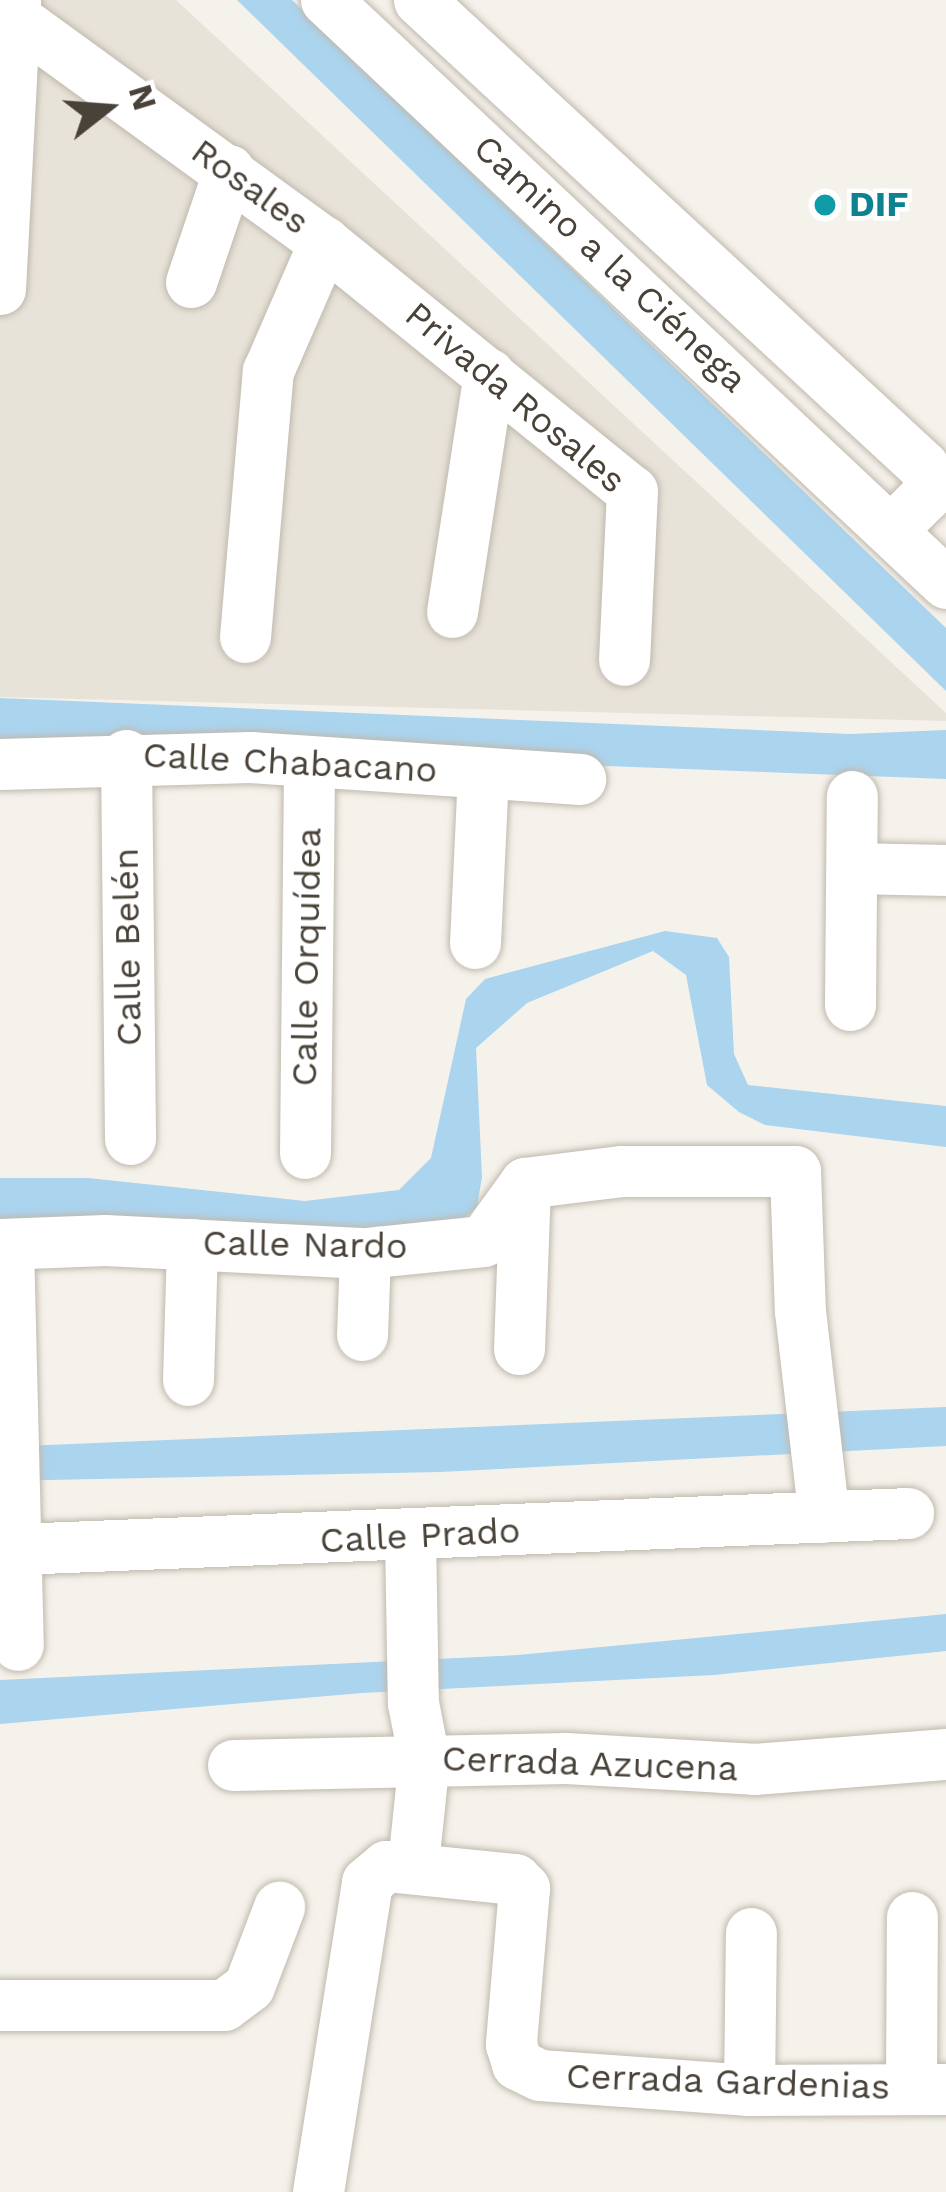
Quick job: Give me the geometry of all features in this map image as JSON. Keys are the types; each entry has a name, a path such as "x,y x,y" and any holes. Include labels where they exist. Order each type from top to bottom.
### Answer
{"street":[{"name":"Camino a la Ciénega","path":"326,0 894,527 946,584"},
{"name":"Camino a la Ciénega","path":"419,0 923,466 931,481 926,495 894,527"},
{"name":"Rosales","path":"9,8 324,242"},
{"path":"0,289 9,8"},
{"path":"191,282 229,170"},
{"path":"244,637 268,371 324,242"},
{"name":"Privada Rosales","path":"324,242 632,491 624,660"},
{"path":"452,612 489,374"},
{"name":"Calle Chabacano","path":"0,764 126,755 309,761 580,779"},
{"name":"Calle Belén","path":"126,755 130,1138"},
{"name":"Calle Orquídea","path":"304,1153 309,761"},
{"path":"475,943 483,773"},
{"path":"850,1005 852,796"},
{"path":"852,868 946,869"},
{"path":"519,1349 525,1183 622,1171 795,1171 824,1517"},
{"name":"Calle Nardo","path":"4,1244 192,1244 365,1253 483,1241 525,1183"},
{"path":"4,1244 15,1427 18,1645"},
{"path":"188,1380 192,1244"},
{"path":"362,1334 365,1253"},
{"name":"Calle Prado","path":"16,1524 410,1537 908,1513"},
{"path":"318,2192 367,1882 386,1866 413,1864 424,1759 413,1702 410,1537"},
{"name":"Cerrada Azucena","path":"233,1765 424,1759 754,1769 946,1754"},
{"name":"Cerrada Gardenias","path":"413,1864 515,1879 524,1888 511,2044 517,2064 540,2075 749,2090 929,2089"},
{"path":"0,2005 224,2005 249,1986 279,1907"},
{"path":"911,1917 929,2089"},
{"path":"749,2090 751,1933"}],"shaded area":[{"path":"0,0 176,0 946,713 946,721 0,697"}],"water":[{"path":"237,0 292,0 946,628 946,691"},
{"path":"0,698 850,734 946,730 946,779 0,743"},
{"path":"665,931 717,938 729,957 734,1054 748,1085 946,1106 946,1147 765,1125 739,1112 707,1085 686,975 653,951 527,1003 476,1048 482,1177 477,1207 449,1231 0,1224 0,1178 88,1178 305,1201 399,1190 431,1158 466,999 485,979"},
{"path":"946,1407 946,1446 440,1472 0,1481 0,1447"},
{"path":"946,1614 946,1651 714,1675 362,1693 0,1724 0,1680 518,1655"}],"place":[{"name":"DIF","path":"825,205"}]}
